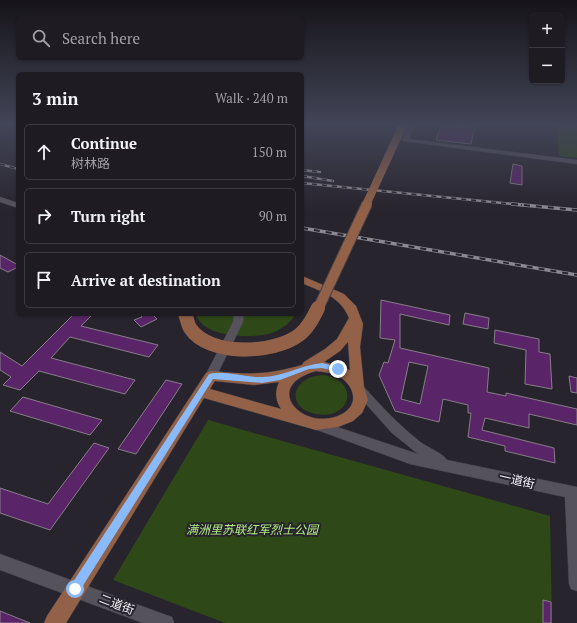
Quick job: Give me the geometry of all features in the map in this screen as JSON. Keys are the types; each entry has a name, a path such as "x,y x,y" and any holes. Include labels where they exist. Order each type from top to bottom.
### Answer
{"main road":[{"path":"186,316 187,322 196,334 211,343 229,349 249,350 269,348 287,342 303,332 313,319 393,153"},
{"path":"202,392 307,422 331,424 346,419 357,408 361,396 354,347 357,324 353,312 346,300 340,296 304,280"},
{"path":"307,422 288,411 282,401 281,394 284,382 299,370 324,356 345,337 351,327 353,312"},
{"path":"54,623 211,376 262,380 280,377 316,366 331,367 344,372 359,388"}],"street":[{"path":"507,153 577,162"},
{"path":"0,199 16,205"},
{"path":"211,376 238,322 239,316"},
{"path":"359,388 398,430 418,447 436,459 457,467"},
{"path":"307,422 410,458 457,467"},
{"name":"一道街","path":"457,467 574,493"},
{"path":"574,493 577,583"},
{"name":"二道街","path":"0,562 166,623"}],"green space":[{"path":"559,153 577,153 577,158 559,156"},
{"path":"197,316 294,316 279,330 264,335 253,336 229,335 208,328 200,322"},
{"path":"323,375 335,379 343,385 347,392 347,399 343,406 337,412 328,415 306,411 299,406 296,399 296,393 299,386 304,381 312,377"},
{"name":"满洲里苏联红军烈士公园","path":"208,420 550,516 552,623 225,623 113,580"}],"building":[{"path":"513,164 522,166 522,185 510,183"},
{"path":"0,255 16,264 16,268 8,272 0,268"},
{"path":"381,300 450,315 449,325 400,314 400,348 489,368 487,392 506,396 506,393 577,409 577,425 529,414 529,428 485,418 482,430 554,448 555,463 505,451 505,446 468,437 471,413 468,413 468,405 443,399 439,422 395,411 379,375 384,362 388,363 395,340 380,338","holes":["409,362 428,366 420,404 401,399"]},
{"path":"465,313 489,318 488,329 463,324"},
{"path":"72,316 91,316 81,326 158,345 149,357 70,337 51,358 135,380 125,394 39,371 20,390 3,385 11,377 0,370 0,352 22,366"},
{"path":"141,316 154,316 157,319 141,327 134,320 142,317"},
{"path":"495,330 539,339 539,352 550,354 552,389 525,384 526,350 494,343"},
{"path":"569,376 577,378 577,393 571,392"},
{"path":"166,380 182,384 136,454 118,449"},
{"path":"23,397 102,420 90,435 10,411"},
{"path":"94,443 109,448 50,530 0,513 0,488 48,504"},
{"path":"543,600 551,602 551,623 543,623"},
{"path":"0,611 30,623 0,623"}],"railway":[{"path":"0,164 16,168"},
{"path":"304,170 320,172"},
{"path":"304,176 333,181"},
{"path":"304,183 512,204"},
{"path":"512,204 577,210"},
{"path":"512,204 522,205"},
{"path":"304,228 577,275"}],"route":[{"path":"75,589 211,376 244,380 262,380 280,377 308,367 322,366 338,369"}]}
